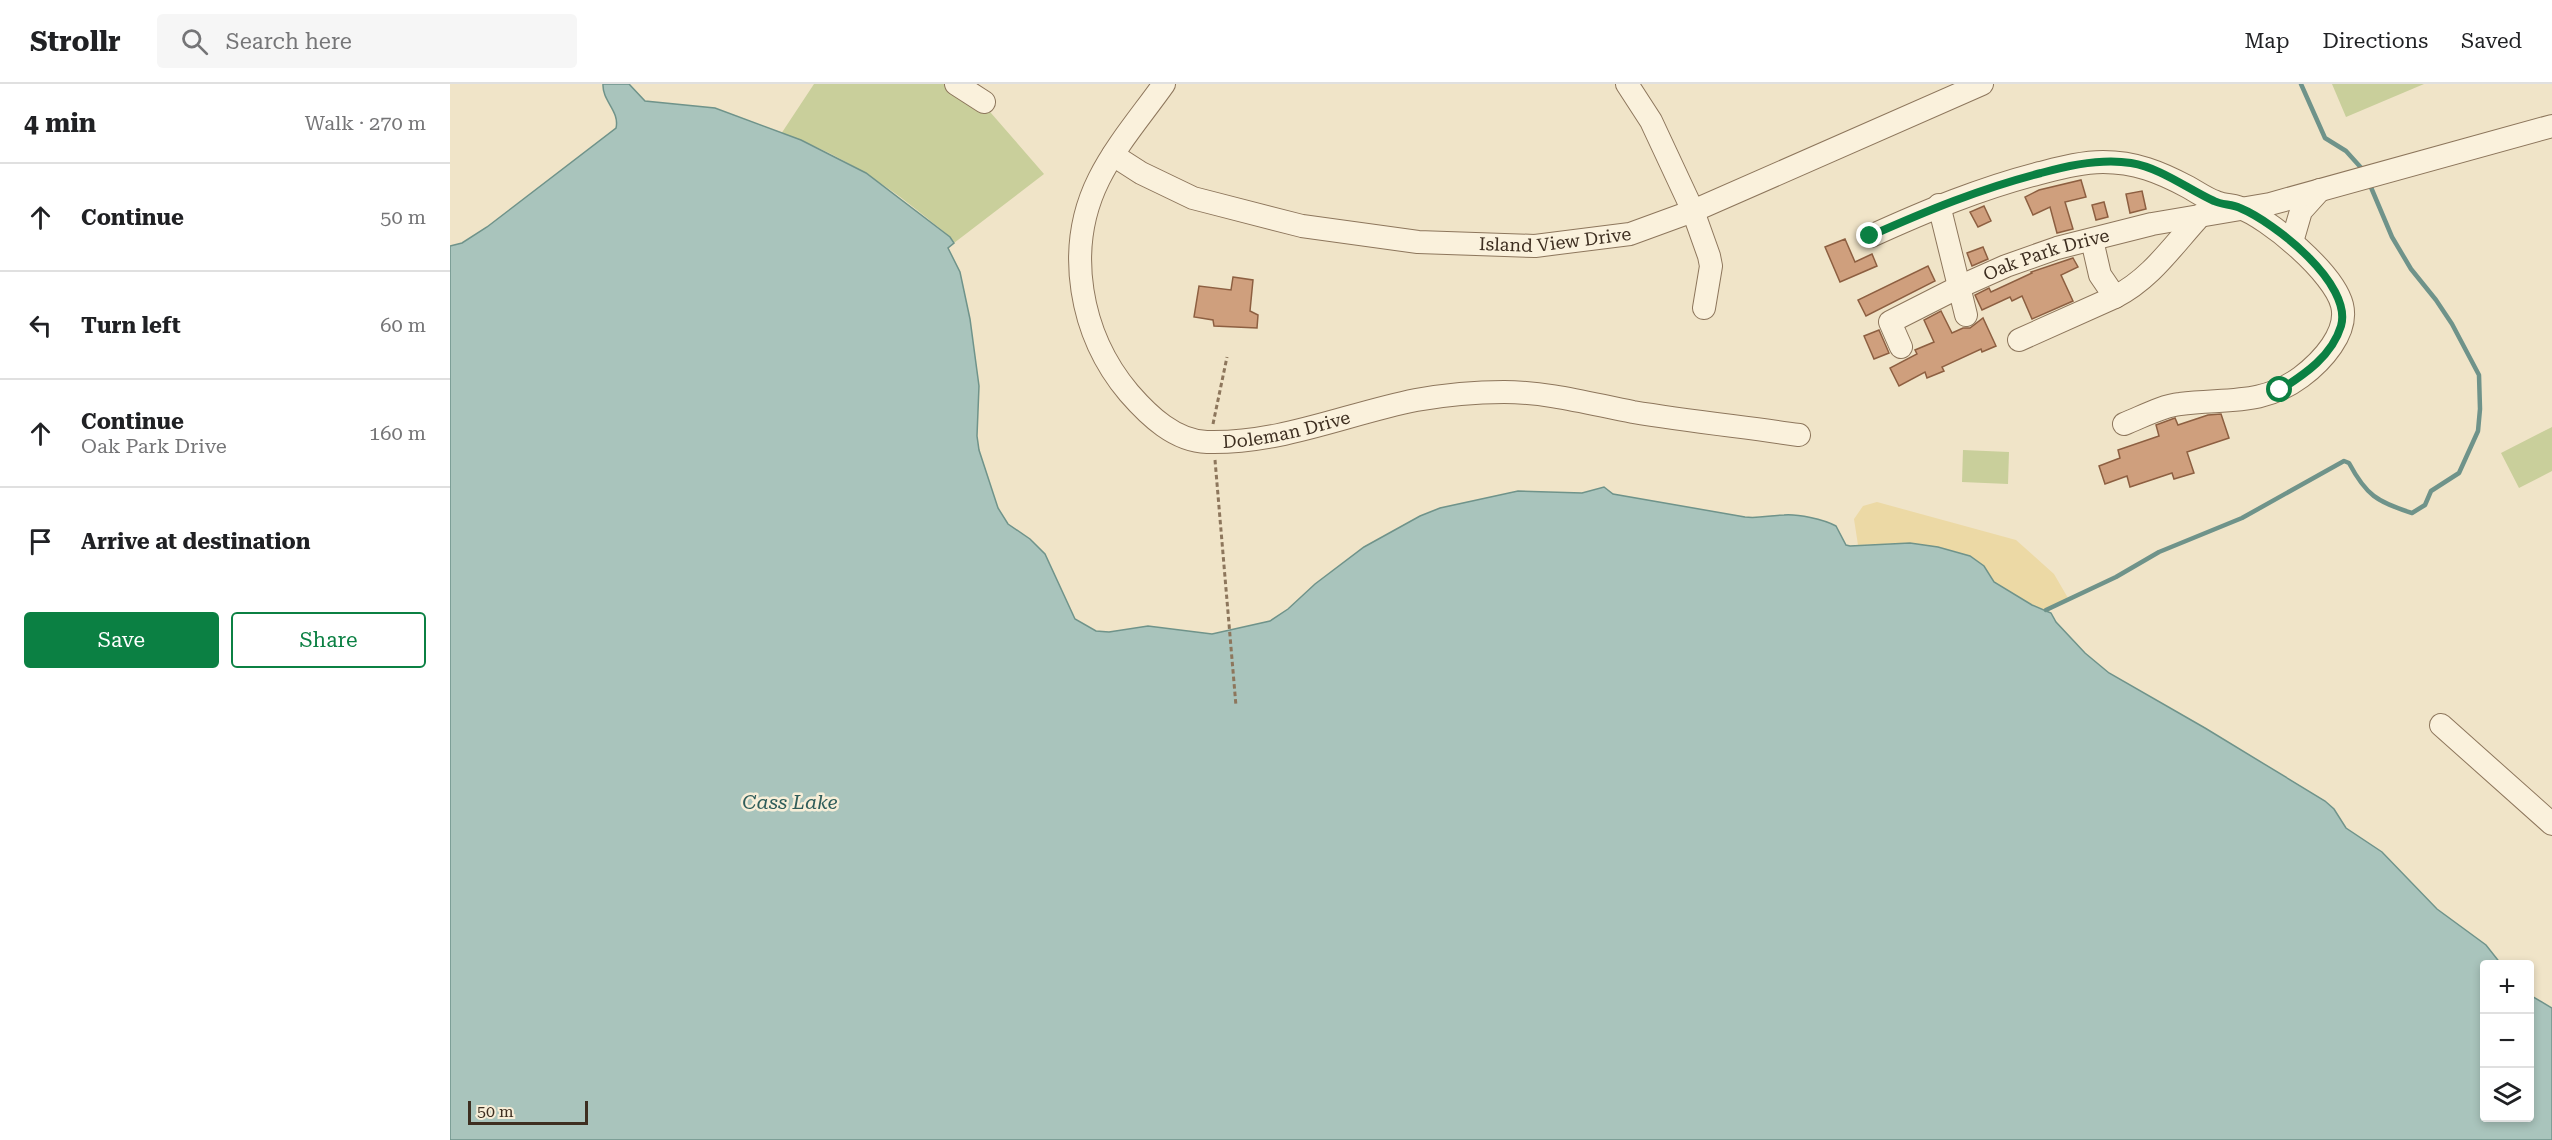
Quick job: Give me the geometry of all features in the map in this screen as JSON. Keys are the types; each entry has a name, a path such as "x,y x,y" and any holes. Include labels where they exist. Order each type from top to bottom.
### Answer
{"street":[{"name":"Doleman Drive","path":"1164,84 1113,155 1087,208 1080,272 1084,304 1093,335 1104,358 1120,382 1163,426 1185,437 1212,441 1285,435 1416,400 1506,392 1562,398 1635,412 1799,435"},
{"path":"1627,84 1651,121 1693,211 1711,266 1704,308"},
{"name":"Island View Drive","path":"1113,155 1193,198 1302,226 1418,242 1535,246 1630,234 1693,211 1982,84"},
{"name":"Oak Park Drive","path":"1901,347 1890,322 2006,266 2057,248 2201,215 2270,204 2552,126"},
{"name":"Oak Park Drive","path":"1870,236 1939,205 2001,183 2062,167 2101,162 2131,163 2155,170 2216,202 2240,207"},
{"path":"2292,242 2301,211 2319,190"},
{"path":"1939,205 1966,315"},
{"path":"2124,424 2178,404 2253,399 2280,390 2307,372 2329,351 2342,324 2342,305 2329,282 2309,257 2292,242 2240,207"},
{"path":"2019,340 2134,287 2158,265 2201,215"},
{"path":"2092,240 2100,275 2110,293 2115,297"},
{"path":"2441,725 2552,824"}],"path":[{"path":"1227,357 1211,432 1236,706"}],"green space":[{"path":"814,84 951,84 984,105 1044,174 954,243 911,205 876,180 840,158 781,134"},
{"path":"2332,84 2424,84 2346,117"},
{"path":"2552,427 2552,471 2519,488 2501,453"},
{"path":"1963,450 2009,452 2008,484 1962,482"}],"sand":[{"path":"1877,502 2016,540 2054,574 2068,598 2046,610 2032,605 1994,582 1984,566 1958,552 1910,543 1858,545 1854,519 1863,506"}],"water":[{"name":"Cass Lake","path":"603,84 629,84 645,101 715,108 801,140 866,173 950,237 954,243 948,248 960,272 970,319 979,386 977,436 979,450 998,508 1008,524 1030,539 1045,554 1075,619 1096,631 1109,632 1148,626 1212,634 1270,621 1364,547 1420,516 1440,508 1518,491 1582,493 1604,487 1613,494 1745,517 1790,515 1818,519 1836,526 1846,545 1850,546 1910,543 1938,547 1970,556 1984,566 1994,582 2032,605 2051,613 2056,622 2085,653 2109,673 2325,801 2334,809 2346,828 2382,852 2437,909 2486,945 2498,960 2480,960 2480,1122 2534,1122 2534,997 2552,1008 2552,1140 450,1140 450,246 462,243 487,227 616,128 616,116 603,90"}],"building":[{"path":"2081,180 2086,197 2065,202 2073,229 2057,233 2050,207 2033,215 2025,197 2039,190"},
{"path":"2142,191 2146,209 2130,213 2126,194"},
{"path":"2104,202 2108,217 2096,220 2092,205"},
{"path":"1984,206 1991,221 1978,227 1970,212"},
{"path":"1845,239 1855,262 1872,254 1877,266 1840,282 1825,247"},
{"path":"1983,247 1988,259 1972,266 1967,253"},
{"path":"2073,258 2078,267 2061,275 2073,301 2032,319 2022,296 2012,301 2010,297 1982,310 1975,295 1989,288 1991,292 2031,272"},
{"path":"1928,266 1935,281 1866,316 1858,300"},
{"path":"1233,277 1253,280 1250,311 1258,315 1257,328 1214,326 1213,320 1194,317 1199,286 1231,290"},
{"path":"1941,311 1952,333 1963,328 1970,328 1983,318 1996,346 1982,352 1981,349 1942,367 1944,371 1927,378 1925,372 1899,386 1890,368 1917,354 1915,350 1934,342 1924,320"},
{"path":"1879,330 1889,353 1874,359 1864,336"},
{"path":"2221,414 2229,438 2187,452 2194,473 2174,479 2172,473 2130,487 2127,476 2105,484 2099,466 2120,458 2118,450 2159,436 2156,425 2175,418 2178,425 2208,415"}],"waterway":[{"path":"2301,84 2325,138 2346,151 2364,171"},
{"path":"2046,610 2116,577 2159,552 2242,518 2344,461 2349,463 2361,483 2374,496 2412,513 2425,505 2431,491 2459,473 2478,431 2479,375 2452,324 2411,269 2392,237 2370,185"}],"route":[{"path":"1870,236 1939,205 2001,183 2062,167 2101,162 2131,163 2155,170 2216,202 2240,207 2283,235 2309,257 2329,282 2342,305 2342,324 2337,337 2329,351 2313,367 2280,390"}]}
